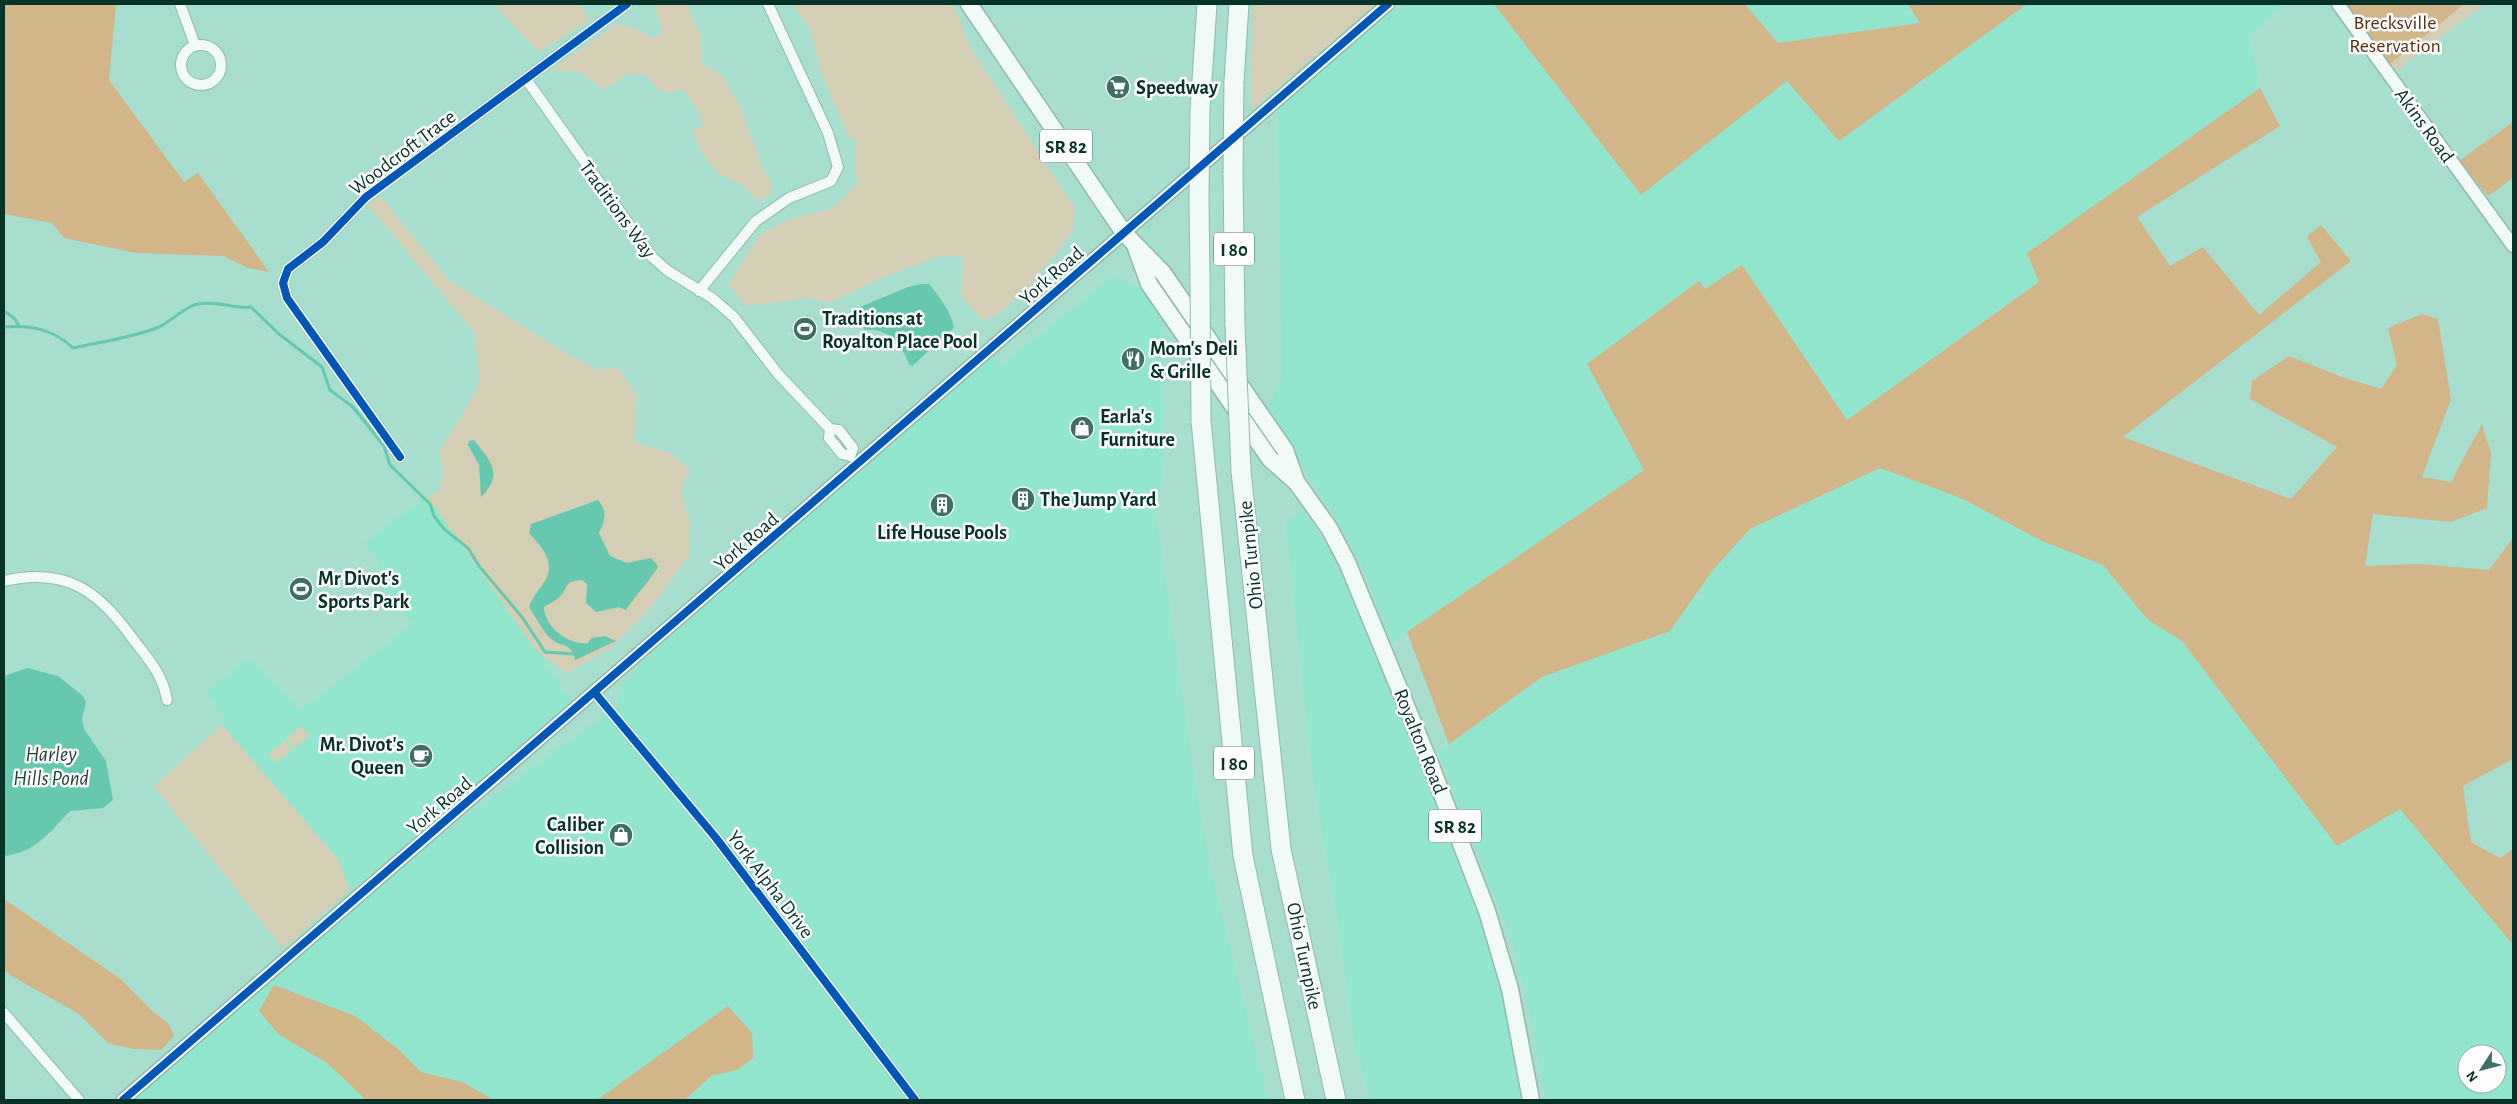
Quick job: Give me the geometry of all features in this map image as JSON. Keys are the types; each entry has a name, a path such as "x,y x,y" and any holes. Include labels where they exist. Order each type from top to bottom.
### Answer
{"highway":[{"name":"Ohio Turnpike","path":"1207,4 1200,110 1201,421 1243,856 1295,1100"},
{"name":"Ohio Turnpike","path":"1239,4 1234,81 1232,173 1235,325 1241,471 1281,849 1336,1100"}],"main road":[{"name":"Royalton Road","path":"969,4 1124,233 1136,248 1163,273 1285,450 1297,483 1329,528 1347,562 1431,766 1487,911 1510,989 1531,1100"}],"street":[{"path":"180,4 195,45"},
{"name":"Woodcroft Trace","path":"400,458 287,298 283,288 284,278 288,269 323,242 377,188 627,4"},
{"path":"699,291 756,221 789,198 831,181 837,172 837,156 828,134 768,4"},
{"name":"York Road","path":"123,1100 595,693 854,460 1124,233 1388,4"},
{"name":"Akins Road","path":"2338,4 2513,246"},
{"path":"195,45 207,45 220,57 219,74 209,83 203,85 190,82 182,72 184,53 195,45"},
{"name":"Traditions Way","path":"526,79 652,257 668,271 724,307 743,326 778,374 830,430 829,438 842,454 854,460"},
{"path":"4,581 26,577 54,578 84,589 101,600 114,613 158,673 167,700"},
{"name":"York Alpha Drive","path":"595,693 716,838 914,1100"},
{"path":"4,1014 79,1100"}],"shaded area":[{"path":"1402,4 1494,4 1641,195 1787,81 1839,141 2027,4 2284,4 2249,36 2260,88 2027,253 2039,281 1847,420 1742,265 1704,289 1699,281 1587,364 1644,470 1392,643 1361,563 1323,497 1266,412 1282,379 1278,106"},
{"path":"1745,4 1908,4 1921,23 1778,43"},
{"path":"1113,276 1143,290 1164,321 1164,458 1156,514 1196,790 1214,883 1269,1100 133,1100 423,848 617,706 622,685 651,653 862,468 993,357 1000,366"},
{"path":"1880,468 1961,498 2042,541 2103,565 2148,620 2182,641 2337,846 2400,809 2513,945 2513,1100 1546,1100 1526,992 1508,929 1438,752 1542,677 1670,631 1713,570 1750,529"},
{"path":"427,496 572,701 406,846 350,890 338,859 222,725 227,721 206,692 250,658 300,711 413,624 375,576 380,561 364,543"},
{"path":"1303,511 1333,556 1481,911 1500,968 1526,1100 1371,1100 1356,1050 1338,921 1313,777 1286,522"}],"green space":[{"path":"4,4 116,4 109,80 184,182 198,173 269,272 248,268 223,256 136,253 64,238 52,223 4,214"},
{"path":"494,4 581,4 590,20 538,52"},
{"path":"654,4 686,4 701,35 702,63 722,75 740,106 762,167 772,185 772,194 757,201 741,184 719,174 710,164 701,151 692,129 704,127 698,111 684,90 665,93 656,87 647,75 628,74 608,87 600,88 581,72 551,70 617,24 634,28 652,38 663,32"},
{"path":"793,4 953,4 970,47 1075,208 1072,233 1031,284 997,316 982,320 961,294 964,256 939,256 879,279 830,303 808,298 745,306 729,284 761,233 794,218 831,209 857,185 855,159 857,142 848,136 822,74 811,31"},
{"path":"1253,4 1376,4 1251,110"},
{"path":"1494,4 1745,4 1778,43 1920,23 1908,4 2027,4 1839,141 1787,81 1641,195"},
{"name":"Brecksville Reservation","path":"2336,4 2485,4 2389,76"},
{"name":"Brecksville Reservation","path":"2346,4 2464,4 2390,64"},
{"path":"2260,88 2280,126 2137,217 2170,266 2203,247 2259,315 2321,262 2307,237 2321,225 2351,261 2123,437 2291,499 2337,447 2250,399 2252,381 2289,356 2342,377 2381,389 2397,365 2388,328 2422,314 2438,319 2451,399 2422,477 2451,482 2482,424 2491,454 2487,508 2451,522 2373,514 2365,566 2421,564 2489,570 2513,538 2513,759 2463,786 2471,842 2500,858 2513,849 2513,945 2400,809 2337,846 2182,641 2148,620 2103,565 2042,541 1961,498 1880,468 1750,529 1713,570 1670,631 1542,677 1449,744 1407,632 1644,470 1587,364 1699,281 1705,289 1742,265 1847,420 2039,282 2027,253"},
{"path":"2513,122 2513,178 2488,196 2459,161"},
{"path":"380,196 449,280 569,355 597,370 617,367 637,395 634,442 670,453 690,469 681,491 689,521 690,555 651,608 612,647 567,673 536,650 427,496 439,492 444,471 439,452 462,416 480,382 475,333 367,204"},
{"path":"222,725 338,859 350,890 283,948 154,786"},
{"path":"301,726 309,736 294,749 286,739"},
{"path":"284,741 292,750 277,763 268,754"},
{"path":"4,899 122,980 152,1011 168,1023 174,1036 161,1050 134,1049 108,1043 79,1014 10,975 4,970"},
{"path":"274,985 355,1016 397,1048 421,1072 462,1082 494,1100 366,1100 327,1063 278,1034 259,1011"},
{"path":"728,1006 752,1033 753,1058 737,1070 711,1076 685,1100 597,1100"}],"water":[{"path":"929,284 937,294 948,311 954,328 912,366 893,339 883,332 865,330 854,319 850,311 908,287"},
{"name":"Traditions at Royalton Place Pool","path":"807,315 818,328 802,342 791,330"},
{"path":"474,440 490,462 493,475 488,489 481,497 479,465 468,445 469,441"},
{"path":"598,500 604,512 603,524 599,533 610,556 627,563 651,558 658,566 626,610 619,607 596,612 586,603 587,584 582,580 569,583 555,601 544,607 548,621 559,634 566,638 581,643 588,643 591,638 605,636 616,641 575,660 568,647 554,641 547,635 529,607 547,577 549,563 539,544 529,533 531,524"},
{"name":"Harley Hills Pond","path":"27,668 58,676 83,696 86,702 82,719 84,729 106,761 113,800 103,808 70,811 49,834 33,846 25,851 4,856 4,676"}],"waterway":[{"path":"4,327 23,327 49,332 58,336 73,348 148,331 159,327 193,305 212,303 251,307 279,334 322,367 330,390 353,407 384,446 390,465 430,504 434,516 444,529 468,548 479,566 522,617 545,652 574,654"},
{"path":"4,311 14,318 20,327"}],"cycle path":[{"path":"400,457 287,298 283,283 288,269 323,242 366,197 627,4"},
{"path":"123,1100 1388,4"},
{"path":"595,693 716,838 915,1100"}],"place":[{"name":"Speedway","path":"1118,87"},
{"name":"Traditions at Royalton Place Pool","path":"805,329"},
{"name":"Mom's Deli & Grille","path":"1133,359"},
{"name":"Earla's Furniture","path":"1082,428"},
{"name":"The Jump Yard","path":"1023,499"},
{"name":"Life House Pools","path":"942,505"},
{"name":"Mr Divot's Sports Park","path":"301,589"},
{"name":"Mr. Divot's Queen","path":"421,756"},
{"name":"Caliber Collision","path":"621,835"}]}
